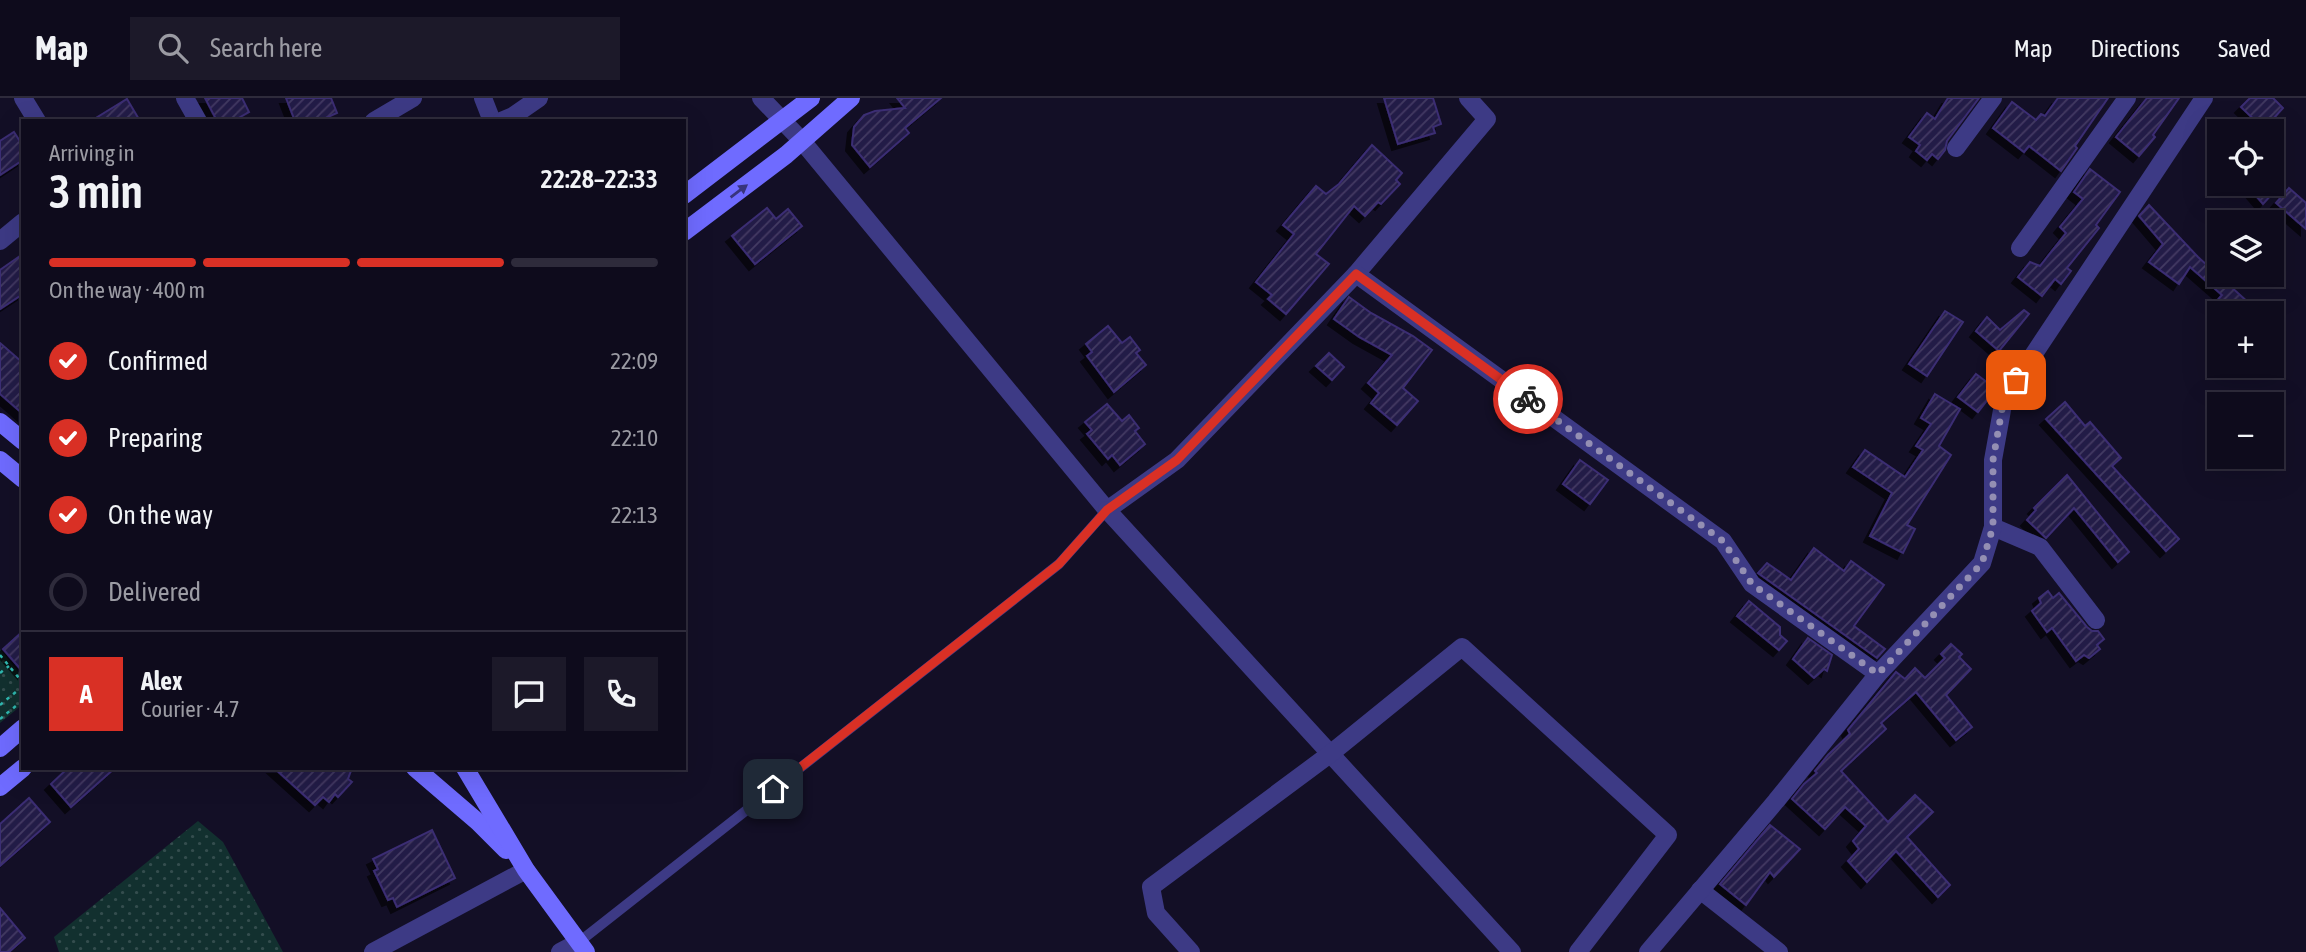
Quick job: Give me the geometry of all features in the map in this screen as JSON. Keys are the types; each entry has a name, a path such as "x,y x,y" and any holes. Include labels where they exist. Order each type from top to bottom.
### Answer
{"main road":[{"path":"686,193 811,98"},
{"path":"686,230 802,141 851,98"},
{"path":"0,422 21,439"},
{"path":"0,460 21,477"},
{"path":"0,748 21,730"},
{"path":"0,787 21,770"},
{"path":"417,770 478,822 526,870"},
{"path":"466,770 526,870 582,947"}],"street":[{"path":"23,98 36,119"},
{"path":"185,98 197,119"},
{"path":"377,119 413,98"},
{"path":"483,98 491,119"},
{"path":"506,119 539,98"},
{"path":"761,98 802,141 1107,510 1512,952"},
{"path":"1107,510 1177,460 1356,274 1488,118 1468,98"},
{"path":"1956,148 1993,98"},
{"path":"2020,248 2127,98"},
{"path":"1648,952 1776,801 1878,674 1982,563 1993,527 1993,460 2004,398 2204,98"},
{"path":"0,241 21,224"},
{"path":"1356,274 1723,541 1752,584 1878,674"},
{"path":"1993,527 2040,547 2096,620"},
{"path":"1191,952 1156,913 1151,887 1330,754 1462,647 1668,835 1578,952"},
{"path":"373,952 526,870"},
{"path":"1700,890 1779,952"},
{"path":"560,952 582,947"}],"lane":[{"path":"582,947 1059,564 1107,510"}],"path":[{"path":"0,655 21,681"},
{"path":"0,673 9,666"},
{"path":"1,704 21,686"},
{"path":"0,719 21,702"}],"green space":[{"path":"0,649 21,675 21,706 0,723"},
{"path":"198,821 223,842 283,952 59,952 54,937"}],"building":[{"path":"205,98 242,98 249,112 237,119 216,119"},
{"path":"286,98 331,98 337,113 324,119 294,119"},
{"path":"897,98 941,98 905,128 909,133 870,167 852,145 854,127 864,115 905,108"},
{"path":"1384,98 1433,98 1441,124 1433,127 1435,133 1398,144"},
{"path":"1948,98 1979,98 1947,141 1945,150 1938,159 1932,154 1927,160 1916,151 1920,145 1909,137 1927,113 1935,119"},
{"path":"2058,98 2108,98 2061,171 2029,146 2024,152 1993,128 2012,102 2036,120 2041,114 2045,116"},
{"path":"2147,98 2179,98 2153,135 2155,137 2139,156 2116,137"},
{"path":"2250,98 2273,98 2283,108 2273,119 2254,119 2241,107"},
{"path":"127,99 139,119 94,119"},
{"path":"14,132 21,143 21,161 0,175 0,141"},
{"path":"1372,145 1402,173 1396,180 1400,184 1365,216 1354,206 1316,254 1329,264 1286,314 1268,299 1272,295 1256,282 1294,234 1283,225 1316,186 1326,194 1339,184"},
{"path":"2090,169 2120,192 2096,225 2099,228 2067,268 2071,271 2061,284 2055,279 2042,296 2018,277 2030,262 2040,266 2066,233 2060,227 2083,199 2074,192"},
{"path":"2289,188 2306,203 2306,229 2276,203"},
{"path":"2256,196 2270,196 2263,204"},
{"path":"2149,205 2207,265 2207,282 2190,267 2179,284 2149,262 2163,244 2139,216"},
{"path":"767,208 776,219 788,209 802,226 755,264 732,236"},
{"path":"21,255 21,295 0,309 0,270"},
{"path":"2213,287 2231,287 2247,301 2217,301 2222,295"},
{"path":"1349,297 1432,350 1403,388 1418,401 1397,425 1371,403 1379,393 1368,383 1392,355 1359,337 1334,319"},
{"path":"2024,310 2029,314 1999,351 1976,331 1987,317 2000,330"},
{"path":"1945,311 1963,322 1927,376 1909,364"},
{"path":"1108,326 1122,343 1130,337 1140,350 1136,353 1146,365 1114,392 1087,356 1092,352 1086,344"},
{"path":"0,343 21,361 21,412 0,394"},
{"path":"1329,353 1344,367 1332,380 1316,366"},
{"path":"1976,374 1996,389 1978,412 1958,397"},
{"path":"1935,394 1960,409 1939,446 1951,455 1907,525 1915,529 1903,553 1870,536 1892,493 1853,467 1865,450 1905,477 1923,450 1916,446 1931,424 1921,418"},
{"path":"2065,402 2085,426 2090,422 2121,458 2112,466 2179,539 2166,551 2046,419"},
{"path":"1107,404 1122,421 1129,415 1139,428 1135,431 1145,444 1120,465 1112,455 1108,459 1087,434 1092,430 1085,422"},
{"path":"1580,460 1608,480 1590,504 1563,484"},
{"path":"2067,475 2129,552 2118,562 2074,508 2046,538 2027,520 2036,510 2034,508"},
{"path":"1814,548 1844,571 1851,561 1884,585 1854,626 1885,649 1877,658 1758,573 1767,563 1791,580"},
{"path":"2048,591 2053,598 2059,593 2087,627 2098,631 2104,639 2097,645 2100,649 2089,658 2084,655 2076,661 2052,628 2047,632 2032,611 2041,603 2039,598"},
{"path":"1749,601 1780,627 1780,635 1787,641 1779,650 1737,616"},
{"path":"21,633 21,670 3,649"},
{"path":"1808,638 1832,655 1827,671 1824,669 1814,678 1793,659"},
{"path":"1951,644 1962,654 1959,657 1971,669 1946,695 1972,727 1956,740 1916,692 1881,723 1886,729 1841,771 1888,822 1915,795 1933,812 1907,837 1950,885 1938,897 1896,851 1867,882 1848,861 1859,849 1853,841 1866,826 1845,807 1825,829 1792,799 1817,773 1815,771 1828,755 1850,734 1848,730 1896,672 1905,679 1915,668 1925,678 1945,658 1941,654"},
{"path":"66,770 113,770 71,807 51,784"},
{"path":"276,770 351,770 348,779 352,782 338,797 335,794 329,802 323,797 315,805"},
{"path":"29,798 50,822 0,866 0,824"},
{"path":"1770,825 1800,849 1774,877 1770,872 1746,905 1720,884"},
{"path":"432,830 455,878 397,907 393,898 388,900 374,871 378,869 373,859"},
{"path":"0,908 25,938 9,952 0,952"}],"way so far":[{"path":"1528,399 1723,541 1752,584 1878,674 1982,563 1993,527 1993,460 2004,398 2016,380"}],"route":[{"path":"773,789 1059,564 1107,510 1177,460 1356,274 1528,399"}]}
